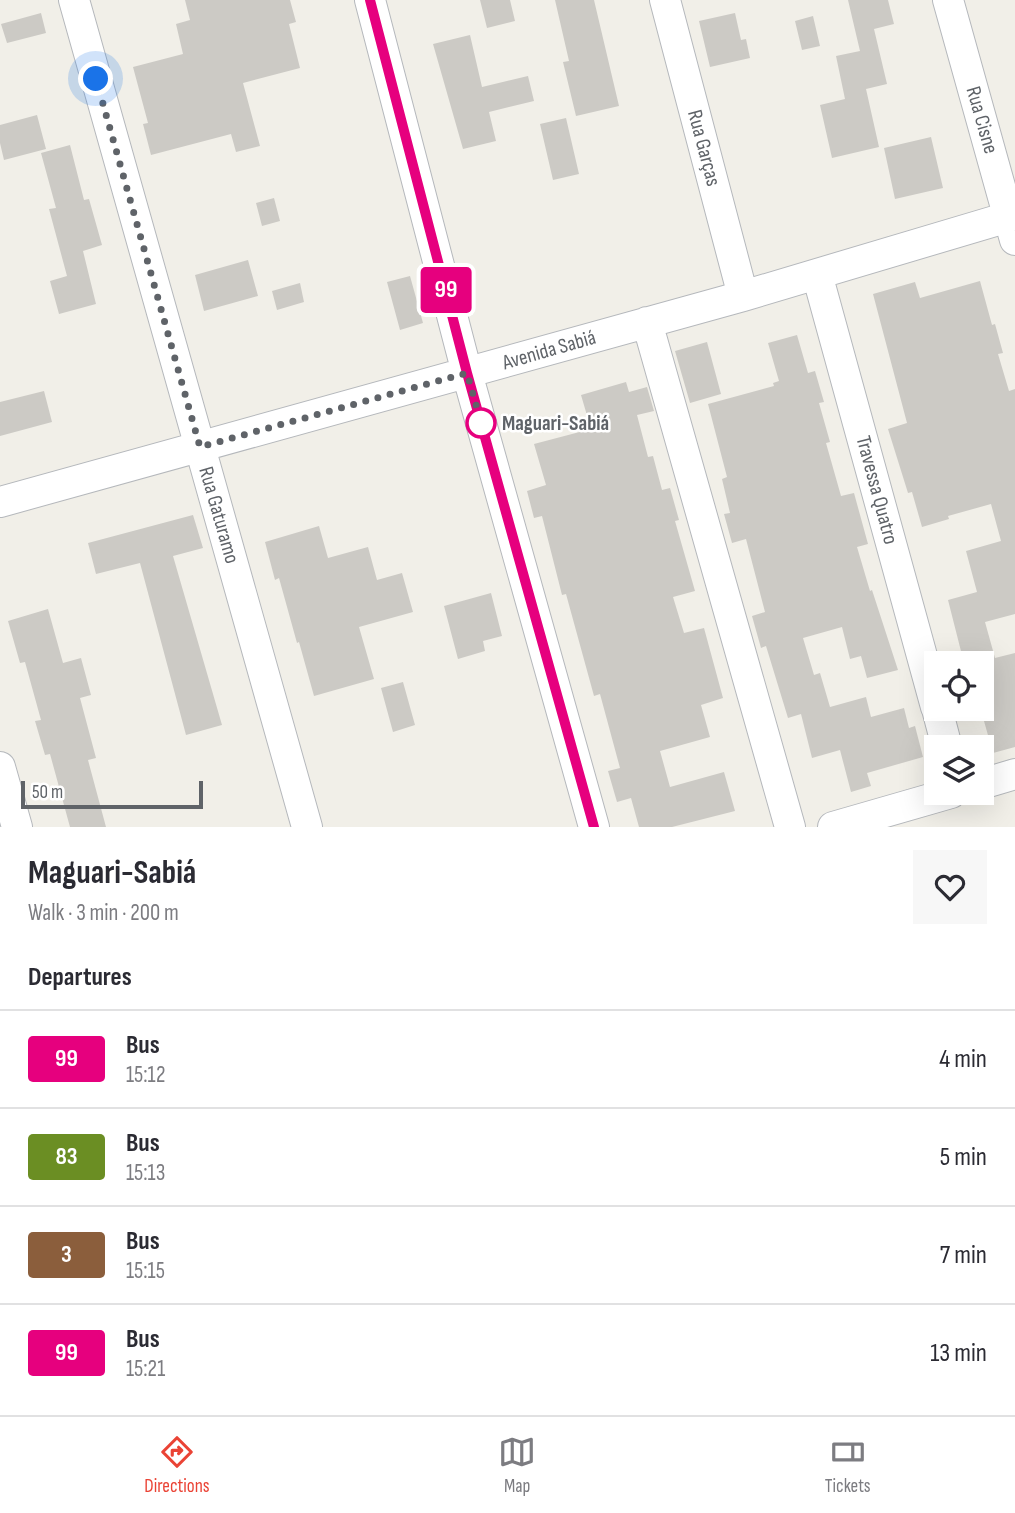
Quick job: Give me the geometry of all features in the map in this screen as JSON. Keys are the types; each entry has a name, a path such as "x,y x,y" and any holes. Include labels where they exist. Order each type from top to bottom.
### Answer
{"street":[{"name":"Rua Gaturamo","path":"74,0 307,827"},
{"path":"370,0 467,373 594,827"},
{"name":"Rua Garças","path":"665,0 743,296"},
{"name":"Rua Cisne","path":"948,0 1013,224"},
{"name":"Avenida Sabiá","path":"0,502 817,274 1013,224"},
{"name":"Travessa Quatro","path":"817,274 924,661"},
{"path":"647,322 790,827"},
{"path":"0,767 17,827"},
{"path":"994,780 1015,774"},
{"path":"833,827 875,821 924,803"}],"building":[{"path":"185,0 290,0 296,22 289,24 300,68 243,83 260,146 236,152 231,134 151,155 143,124 148,123 133,67 183,54 176,24 190,20"},
{"path":"480,0 510,0 515,21 487,28"},
{"path":"555,0 594,0 619,106 576,116 563,62 569,61"},
{"path":"848,0 888,0 894,24 874,29 887,84 866,89 879,147 832,158 820,105 845,99 836,56 860,51"},
{"path":"41,13 46,33 7,43 1,24"},
{"path":"735,13 741,40 746,39 750,58 710,67 699,21"},
{"path":"813,16 820,46 802,50 795,21"},
{"path":"470,35 482,87 528,76 534,101 489,112 496,141 463,149 433,44"},
{"path":"37,115 46,149 4,160 0,125"},
{"path":"566,118 579,174 553,180 540,124"},
{"path":"931,137 943,188 895,199 884,148"},
{"path":"70,145 84,200 89,199 102,245 83,251 96,304 59,314 50,281 67,276 49,209 56,208 41,153"},
{"path":"274,198 280,221 262,226 256,203"},
{"path":"248,260 258,296 204,311 195,275"},
{"path":"410,276 423,323 400,330 387,282"},
{"path":"980,281 1003,353 998,354 1009,391 1015,389 1015,614 985,622 993,651 961,651 948,600 977,592 966,551 1001,541 991,504 948,516 949,519 922,527 888,429 907,423 873,294 915,282 920,298"},
{"path":"300,283 304,302 277,310 272,291"},
{"path":"797,335 808,373 815,371 824,402 819,403 830,442 826,443 841,496 854,493 868,544 857,547 898,670 867,678 861,656 850,659 842,627 803,638 814,675 820,673 830,707 866,697 871,717 904,708 909,728 915,726 923,757 867,773 871,786 851,792 840,750 812,758 801,714 788,718 766,646 761,648 752,616 765,612 746,539 732,543 724,514 730,513 722,479 727,477 708,404 774,386 773,383 779,381 768,343"},
{"path":"707,342 721,394 690,403 675,351"},
{"path":"626,382 629,392 647,387 654,411 637,415 648,457 653,456 662,490 670,488 679,520 675,521 695,591 673,597 684,633 704,628 723,698 701,705 710,737 660,751 670,787 724,772 735,811 672,827 639,827 631,798 617,802 608,771 620,768 600,694 594,696 566,594 562,595 542,516 534,518 527,491 546,485 534,444 591,429 581,395"},
{"path":"44,391 52,422 0,436 0,402"},
{"path":"193,515 203,548 173,556 222,725 186,735 140,563 96,574 88,543"},
{"path":"319,526 328,558 368,547 377,580 402,573 413,612 359,627 374,679 314,696 279,578 275,580 265,542"},
{"path":"491,593 502,636 483,641 485,651 458,659 444,606"},
{"path":"48,609 63,663 81,658 91,695 80,698 96,758 88,760 106,827 70,827 50,754 45,755 35,721 41,720 25,662 20,663 8,621"},
{"path":"1015,653 1015,747 994,753 994,735 988,735 984,721 994,721 994,654 995,658"},
{"path":"403,682 415,725 393,732 381,688"}],"bus line":[{"name":"99","path":"370,0 467,373 594,827"}],"place":[{"name":"Maguari-Sabiá","path":"481,423"}],"route":[{"path":"96,79 200,447 467,373 482,426 481,423"}]}
